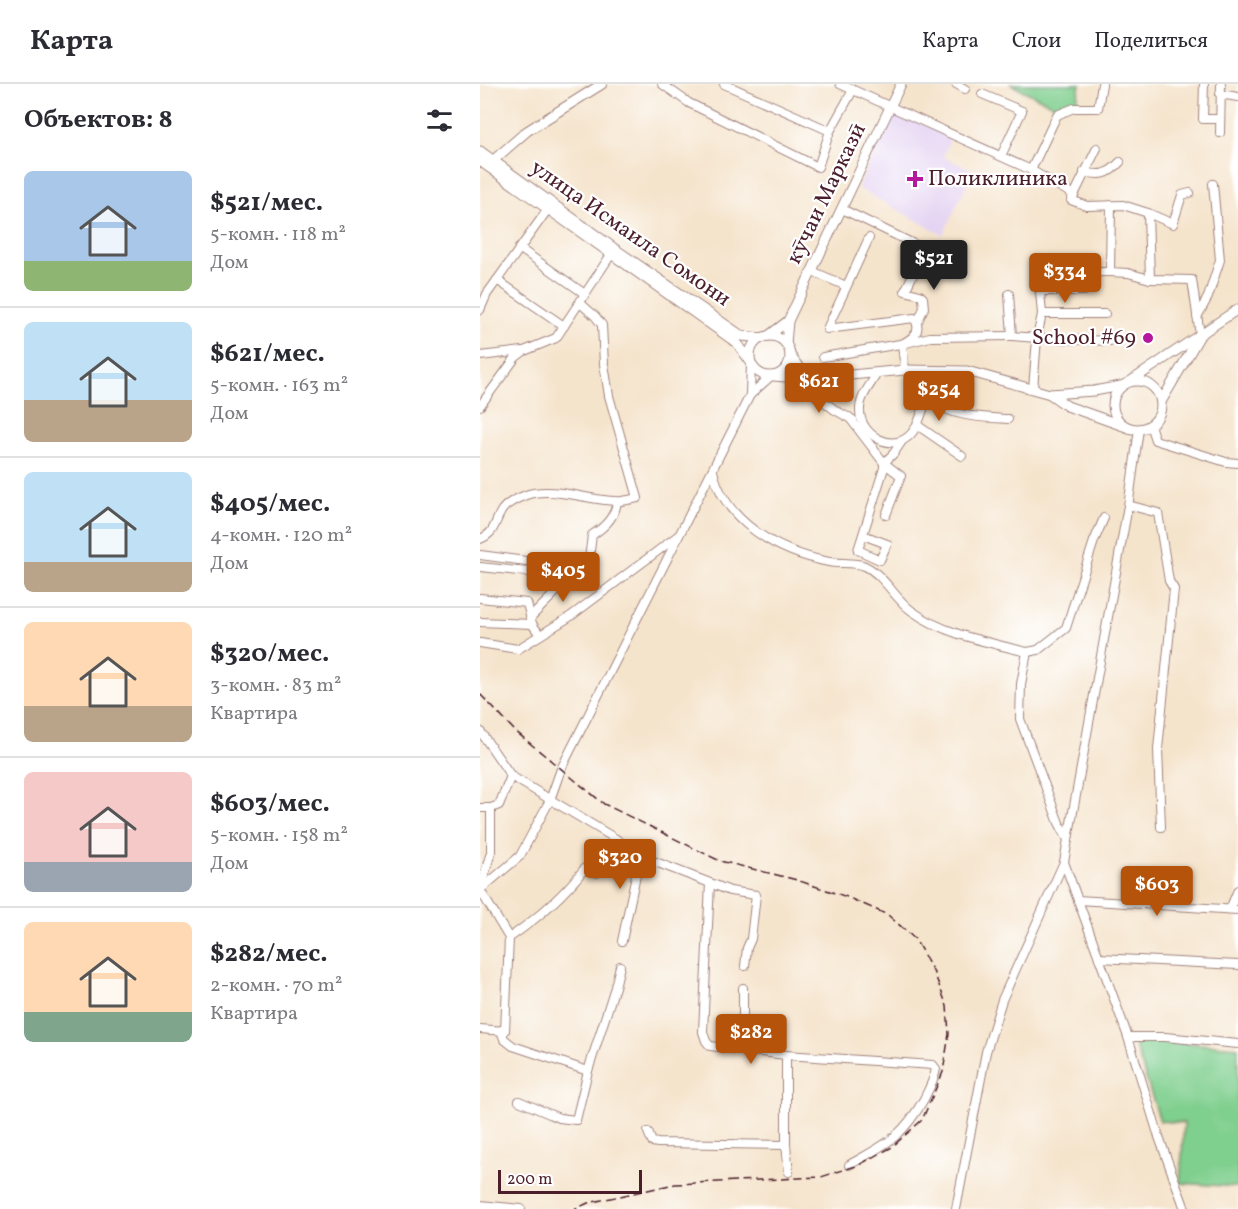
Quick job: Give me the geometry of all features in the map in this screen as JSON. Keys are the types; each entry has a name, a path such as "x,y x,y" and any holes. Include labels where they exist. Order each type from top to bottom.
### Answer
{"main road":[{"path":"487,162 527,131 602,84"},
{"name":"кӯчаи Марказӣ","path":"788,321 901,84"},
{"path":"480,151 487,162 737,343 759,373 773,376 807,378 905,370 967,371 1050,394 1094,391 1121,386 1131,381 1237,308"},
{"name":"улица Исмаила Сомони","path":"613,252 741,336 765,337"},
{"path":"751,362 750,350 757,341 788,321"},
{"path":"788,321 786,344 790,355 807,378"},
{"path":"1121,386 1113,399 1114,415 1125,426 1136,429 1150,425 1159,415 1161,402 1200,335"},
{"path":"765,337 781,339 786,344"},
{"path":"773,376 784,370 790,355"},
{"path":"1131,381 1147,383 1159,394 1161,402"},
{"path":"1050,394 1067,406 1136,429"}],"street":[{"path":"662,84 689,104 818,166 830,131 853,90"},
{"path":"724,84 830,131"},
{"path":"840,84 1001,156 1074,195"},
{"path":"956,84 965,89"},
{"path":"1030,170 1057,115 1074,108 1098,108 1102,84"},
{"path":"1204,84 1203,119 1215,119"},
{"path":"1220,133 1221,84"},
{"path":"982,94 1022,111 1001,156"},
{"path":"1220,94 1238,97"},
{"path":"1097,148 1071,200 1087,207 1123,205 1173,224 1182,195 1190,194"},
{"path":"1084,172 1102,176 1112,171 1120,162"},
{"path":"1196,319 1208,297 1220,260 1213,183"},
{"path":"1110,272 1111,205"},
{"path":"480,310 487,294 549,207"},
{"path":"842,209 918,246"},
{"path":"1148,213 1150,279"},
{"path":"869,238 827,329 914,318 917,322"},
{"path":"519,248 585,294"},
{"path":"480,356 524,351 556,338 613,252"},
{"path":"902,344 913,338 917,332 917,322 924,308 923,298 920,295 906,291 922,256"},
{"path":"812,271 846,286"},
{"path":"1032,389 1042,314 1040,291 1042,273 1110,272 1128,273 1150,279 1192,280 1200,335"},
{"path":"497,280 564,326"},
{"path":"1040,291 1085,291"},
{"path":"1010,294 1012,336"},
{"path":"480,539 486,537 496,525 502,510 528,494 544,492 617,501 638,498 609,396 604,364 602,325 596,316 580,303"},
{"path":"1042,314 1105,314"},
{"path":"823,357 930,337 1012,336 1110,341"},
{"path":"902,344 905,370"},
{"path":"480,406 516,357 524,351"},
{"path":"480,890 520,856 550,800 561,769 750,395 751,362"},
{"path":"863,535 884,463 917,425 936,371"},
{"path":"862,425 859,410 862,396 871,386 877,373"},
{"path":"750,395 773,376"},
{"path":"807,378 809,390 835,410 862,425 874,438 902,441"},
{"path":"926,399 943,409 960,415 1008,419"},
{"path":"849,417 884,463 901,476 886,515"},
{"path":"917,425 962,456"},
{"path":"1150,425 1155,440 1238,464"},
{"path":"956,1209 986,1052 1002,1000 1064,862 1128,505 1136,429"},
{"path":"713,471 716,484 729,506 742,522 761,535 802,554 829,562 865,566 909,609 930,624 971,638 1027,652 1038,650 1066,628 1094,541 1104,518"},
{"path":"480,555 564,566 588,559 592,536 605,528 616,509 617,501"},
{"path":"1128,505 1158,513 1169,581 1174,589 1158,749 1161,827"},
{"path":"480,643 518,649 571,616 680,534"},
{"path":"480,622 531,621 561,587 558,574 564,566"},
{"path":"480,567 558,574"},
{"path":"480,598 527,603 531,621 540,635"},
{"path":"1027,652 1021,684 1020,719 1059,823 1068,840"},
{"path":"480,731 511,776 640,856 730,891 756,895 745,966"},
{"path":"480,808 499,805 511,776"},
{"path":"480,1029 505,1031 509,938 480,890 491,852 490,808"},
{"path":"597,873 616,839"},
{"path":"622,941 640,856"},
{"path":"1064,862 1128,1037 1159,1137 1185,1209"},
{"path":"509,938 530,923 571,885 585,868"},
{"path":"710,883 703,1032 710,1046 786,1055 933,1065 936,1069 934,1079 906,1127 890,1142 849,1165"},
{"path":"1078,900 1234,909 1238,890"},
{"path":"1099,958 1238,965"},
{"path":"519,1101 559,1118 576,1120 588,1071 620,966"},
{"path":"743,988 743,1051"},
{"path":"501,1030 504,1039 513,1046 588,1071"},
{"path":"1128,1037 1165,1037 1238,1044"},
{"path":"786,1055 786,1145 789,1172"},
{"path":"648,1132 652,1142 658,1143 786,1145"},
{"path":"480,1205 521,1209"}],"shaded area":[{"name":"Поликлиника","path":"894,111 951,136 943,157 973,170 943,235 858,188"}],"green space":[{"path":"1010,84 1080,84 1077,101 1059,108"},
{"path":"1133,1039 1238,1047 1238,1187 1180,1183 1184,1123 1160,1121"}],"railway":[{"path":"480,694 515,731 604,804 720,861 797,880 847,897 888,915 915,939 935,975 947,1006 949,1034 943,1072 922,1120 892,1147 859,1165 821,1177 675,1184 588,1203 575,1209"}],"place":[{"name":"Поликлиника","path":"915,179"},
{"name":"School #69","path":"1148,338"}]}
